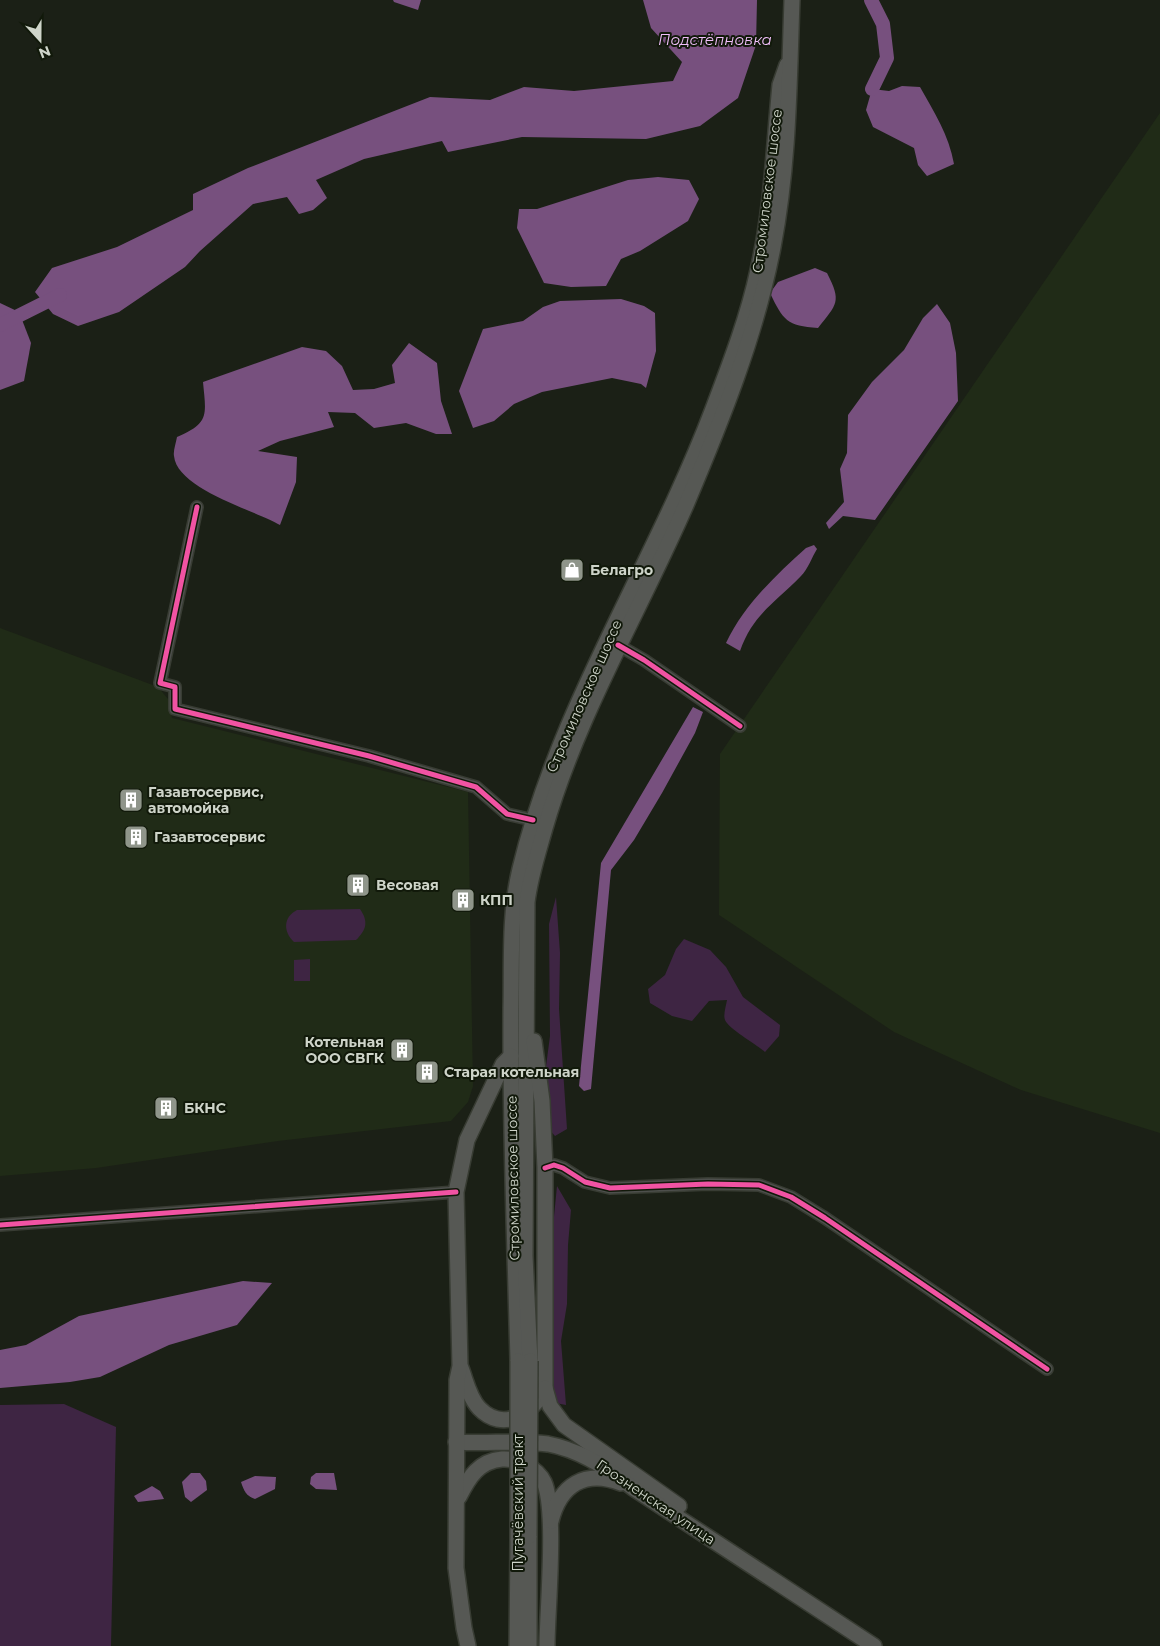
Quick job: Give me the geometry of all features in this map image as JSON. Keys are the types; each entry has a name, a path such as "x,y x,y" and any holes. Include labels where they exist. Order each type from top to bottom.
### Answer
{"main road":[{"name":"Стромиловское шоссе","path":"524,1361 526,982 527,902 530,880 552,802 576,738 618,645 685,507 741,363 759,305 773,248 786,161 791,85 792,0"},
{"name":"Стромиловское шоссе","path":"524,1361 511,1056 515,890 533,820 566,731 588,678 658,536 708,421 740,332 758,270 767,213 780,85 790,56"},
{"path":"460,1366 468,1389 480,1408 488,1415 498,1418 516,1418 526,1414 533,1408 545,1388 545,1168 542,1101 526,982"},
{"path":"468,1646 456,1568 457,1380 460,1366 456,1192 467,1140 503,1064 511,1056"},
{"name":"Пугачёвский тракт","path":"517,1646 523,1538 524,1361"},
{"name":"Грозненская улица","path":"545,1388 556,1417 601,1453 811,1597 836,1619 874,1646"},
{"path":"456,1442 487,1437 536,1435 562,1439 601,1453"},
{"name":"Грозненская улица","path":"456,1442 532,1443 557,1446 582,1455 600,1464 633,1488 807,1603 836,1619"},
{"path":"457,1500 468,1479 477,1469 496,1460 516,1461 528,1466 543,1482 550,1528 547,1646"},
{"path":"550,1528 558,1500 564,1492 580,1481 601,1478 633,1488"},
{"name":"Пугачёвский тракт","path":"523,1538 529,1646"}],"street":[{"path":"197,507 160,683 175,688 175,709 369,756 476,787 508,814 533,820"},
{"path":"618,645 652,665 740,726"},
{"path":"545,1168 554,1165 563,1168 585,1182 610,1188 737,1184 773,1188 825,1218 1047,1369"},
{"path":"0,1225 456,1192"}],"shaded area":[{"path":"1160,113 1160,1133 1021,1090 894,1032 719,915 720,754"},
{"path":"0,628 158,687 168,699 172,718 468,792 473,1086 468,1102 451,1121 278,1141 96,1168 0,1176"},
{"path":"556,897 560,953 559,1009 567,1129 555,1136 548,1128 545,1074 550,1036 549,924"},
{"path":"360,909 365,918 365,926 356,940 294,942 286,929 289,917 297,910"},
{"path":"684,939 710,950 726,967 743,997 780,1025 779,1036 765,1052 727,1024 724,1016 727,1000 709,1001 692,1021 672,1016 650,1003 648,989 665,975 676,949"},
{"path":"310,959 310,981 294,981 294,960"},
{"path":"557,1186 571,1210 568,1245 567,1304 561,1341 566,1405 550,1402 550,1257"},
{"path":"64,1404 116,1427 111,1646 0,1646 0,1405"}],"water":[{"path":"393,0 421,0 418,10"},
{"name":"Подстёпновка","path":"643,0 757,0 756,45 738,98 700,126 646,139 522,137 448,152 442,141 364,159 316,180 327,198 313,210 299,214 287,197 253,204 200,251 185,267 119,312 78,326 53,314 35,292 52,268 117,247 193,210 193,194 248,168 430,97 490,100 524,87 574,91 673,81 682,62 651,28"},
{"path":"902,86 920,87 945,133 954,164 927,176 918,165 914,148 873,127 866,110 872,89 889,91"},
{"path":"658,177 689,180 699,199 688,221 640,251 621,259 606,286 571,287 544,283 517,228 519,209 537,209 628,180"},
{"path":"815,268 827,273 835,290 836,297 833,308 818,328 799,325 787,320 770,293 778,282"},
{"path":"621,299 644,306 655,313 656,351 646,388 641,384 612,378 542,392 514,404 494,421 473,428 459,391 483,329 523,321 543,307 560,301"},
{"path":"0,303 19,312 31,343 24,381 0,390"},
{"path":"937,304 950,323 956,353 958,401 875,520 843,516 829,529 826,523 844,502 840,469 847,453 848,415 872,382 904,350 923,318"},
{"path":"409,343 437,363 441,401 452,434 436,434 406,423 374,428 355,413 328,412 334,427 280,441 258,451 297,457 296,482 280,525 218,497 188,479 178,468 174,456 177,437 195,427 204,417 203,382 302,347 326,351 342,366 353,390 374,389 395,383 392,365"},
{"path":"814,545 817,549 806,570 758,618 745,638 740,651 726,643 733,629 761,592 806,548"},
{"path":"693,707 703,712 695,733 634,840 611,870 591,1089 584,1091 579,1086 601,863"},
{"path":"243,1281 272,1283 237,1325 169,1345 100,1377 70,1382 0,1388 0,1350 26,1345 79,1316"},
{"path":"191,1473 200,1473 206,1481 207,1490 191,1502 185,1497 182,1482"},
{"path":"316,1473 334,1473 337,1490 316,1489 310,1484 311,1477"},
{"path":"255,1476 276,1477 275,1489 255,1499 247,1495 241,1482"},
{"path":"152,1486 160,1491 164,1499 138,1502 134,1496"}],"waterway":[{"path":"871,0 883,24 887,58 872,89"},
{"path":"0,325 60,295"}],"cycle path":[{"path":"197,507 160,683 175,687 175,709 369,756 476,787 507,814 533,820"},
{"path":"618,645 644,660 740,726"},
{"path":"545,1168 554,1165 563,1168 585,1182 610,1188 708,1184 759,1185 791,1197 825,1218 1047,1369"},
{"path":"0,1225 456,1192"}],"place":[{"name":"Белагро","path":"572,570"},
{"name":"Газавтосервис, автомойка","path":"131,800"},
{"name":"Газавтосервис","path":"136,837"},
{"name":"Весовая","path":"358,885"},
{"name":"КПП","path":"463,900"},
{"name":"Котельная ООО СВГК","path":"402,1050"},
{"name":"Старая котельная","path":"427,1072"},
{"name":"БКНС","path":"166,1108"}]}
